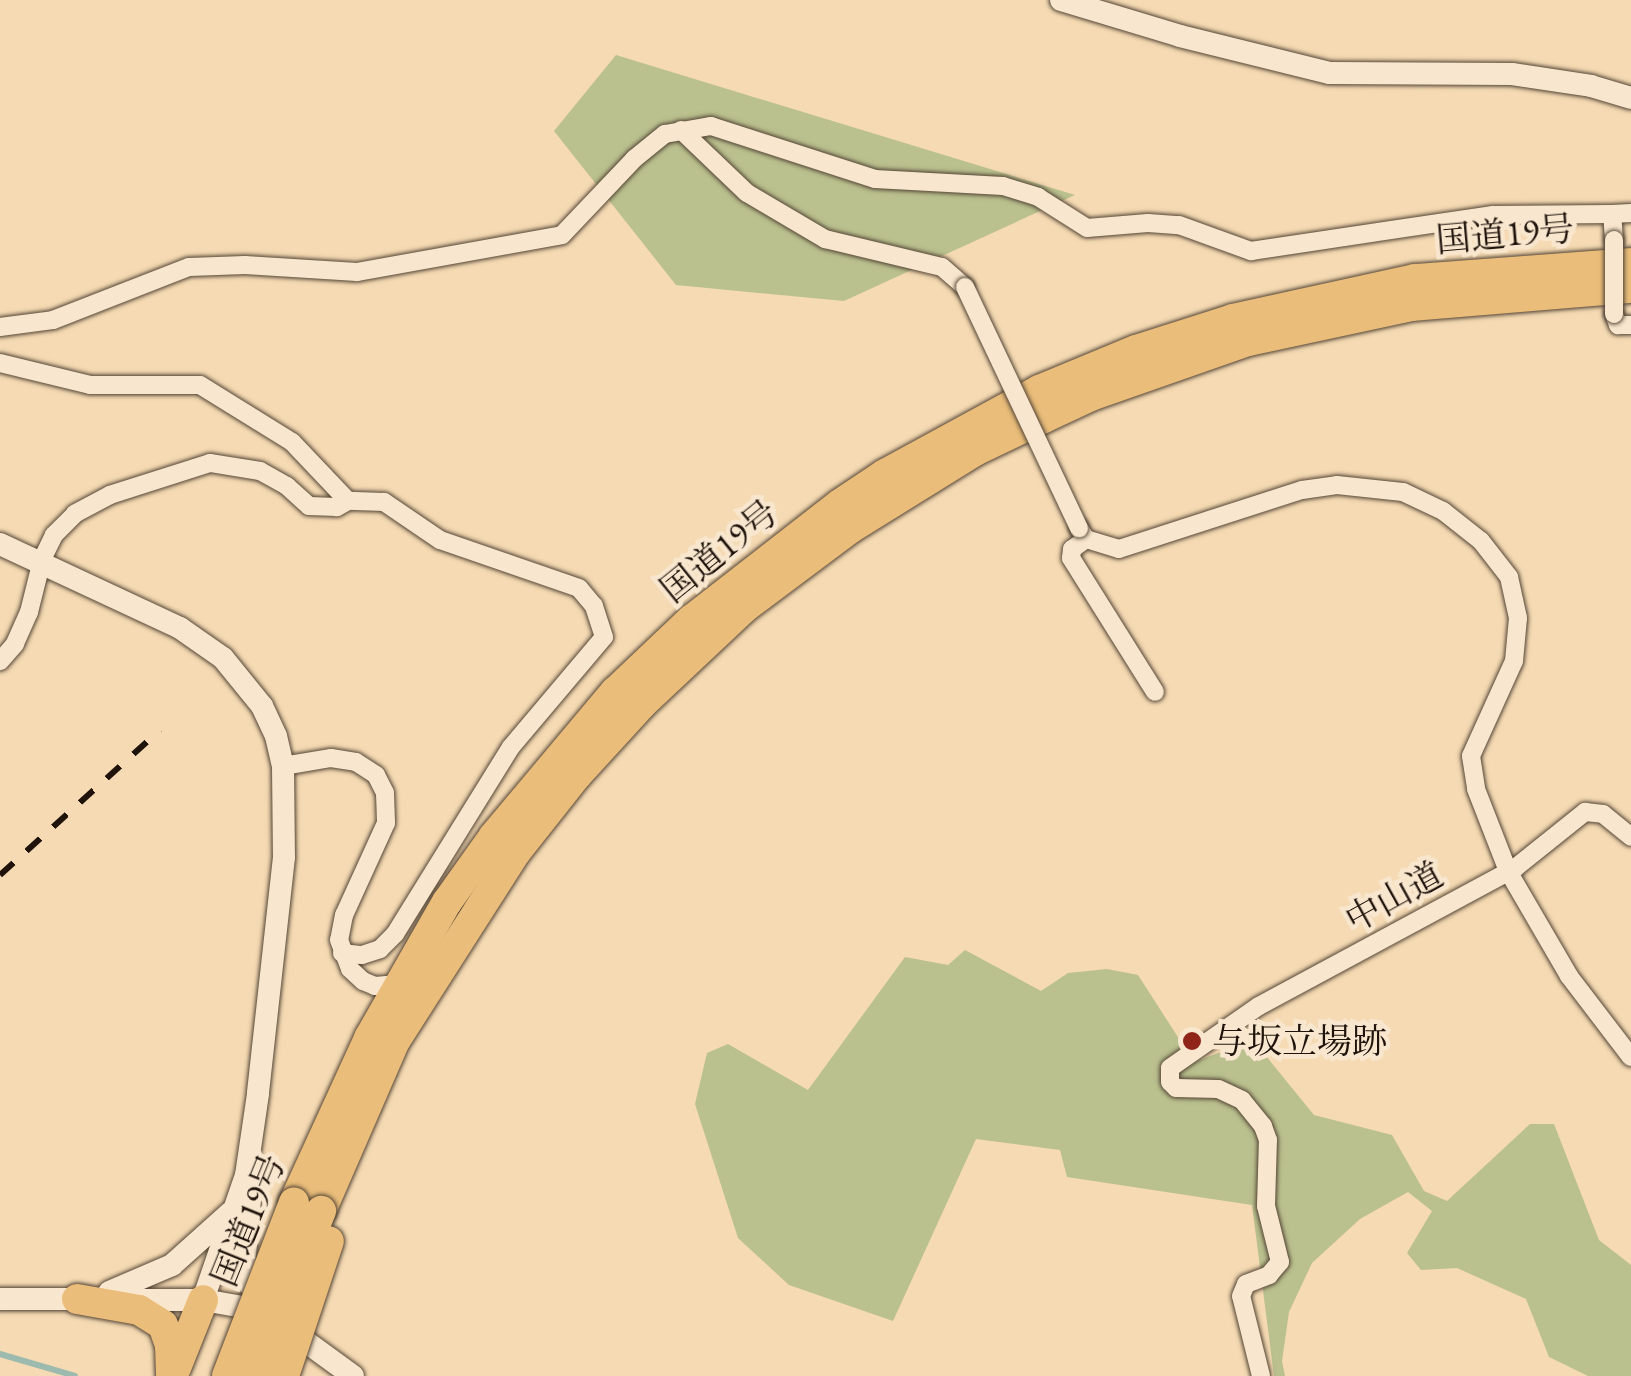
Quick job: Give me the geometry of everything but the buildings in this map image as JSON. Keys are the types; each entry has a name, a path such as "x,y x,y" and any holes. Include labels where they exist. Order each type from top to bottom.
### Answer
{"highway":[{"name":"国道19号","path":"256,1376 317,1209 361,1053 398,984 494,836 615,692 691,620 775,551 885,474 1039,390 1136,350 1232,319 1415,278 1622,251"},
{"name":"国道19号","path":"227,1376 317,1209 395,1041 516,852 576,776 643,703 744,608 914,487 975,451 1091,396 1248,341 1411,306 1623,301"},
{"path":"284,1376 317,1209"},
{"path":"76,1299 139,1310 163,1325 170,1345 172,1376"},
{"path":"172,1376 203,1300"}],"street":[{"path":"1061,0 1180,36 1330,73 1512,74 1591,86 1631,98"},
{"path":"0,327 53,320 189,267 245,265 357,272 562,235 634,159 666,134 711,126 875,179 1003,186 1038,197 1087,228 1148,222 1179,225 1250,251 1493,215 1621,214 1623,301 1618,325 1631,325"},
{"path":"681,130 747,193 825,239 942,267 965,288 1082,534 1104,547 1134,547 1302,490 1337,485 1403,492 1443,511 1481,541 1509,577 1518,618 1514,661 1471,756 1485,820 1508,871 1569,976 1631,1057"},
{"path":"0,363 90,385 200,385 292,442 348,500"},
{"path":"0,660 14,644 29,612 42,560 54,535 75,514 110,495 210,462 260,472 287,486 308,506 337,507 348,500 384,502 440,540 578,588 594,606 604,637 511,747 394,934 380,949 362,955 342,953"},
{"path":"1082,534 1071,558 1155,692"},
{"path":"0,544 42,560 180,628 223,658 262,706 283,766 284,857 246,1176 203,1300"},
{"path":"283,766 331,758 356,762 376,775 386,792 386,823 340,928 342,953 363,981 375,986 398,984"},
{"name":"中山道","path":"1261,1376 1241,1296 1246,1284 1268,1275 1280,1262 1266,1206 1268,1140 1254,1111 1228,1092 1181,1088 1170,1082 1170,1068 1181,1056 1259,1006 1508,871 1585,812 1602,814 1631,838"},
{"path":"246,1176 254,1194 244,1248 250,1285 316,1332 335,1360"},
{"path":"76,1299 122,1289 172,1265 218,1227 238,1204"},
{"path":"0,1299 203,1300 276,1320 353,1376"}],"green space":[{"path":"616,55 1075,195 844,301 676,285 554,131"},
{"path":"965,950 1041,991 1068,973 1107,969 1138,975 1194,1062 1253,1040 1314,1115 1392,1135 1424,1191 1447,1201 1530,1124 1554,1124 1599,1240 1631,1265 1631,1376 1588,1376 1549,1357 1526,1299 1457,1268 1421,1270 1407,1253 1432,1211 1408,1192 1360,1219 1312,1263 1289,1312 1282,1361 1285,1376 1274,1376 1252,1205 1067,1177 1060,1150 976,1139 893,1321 789,1285 738,1238 695,1104 707,1053 728,1044 808,1090 905,957 948,965"}],"waterway":[{"path":"0,1354 75,1376"}],"railway":[{"path":"0,875 160,730"}],"place":[{"name":"与坂立場跡","path":"1192,1041"}]}
